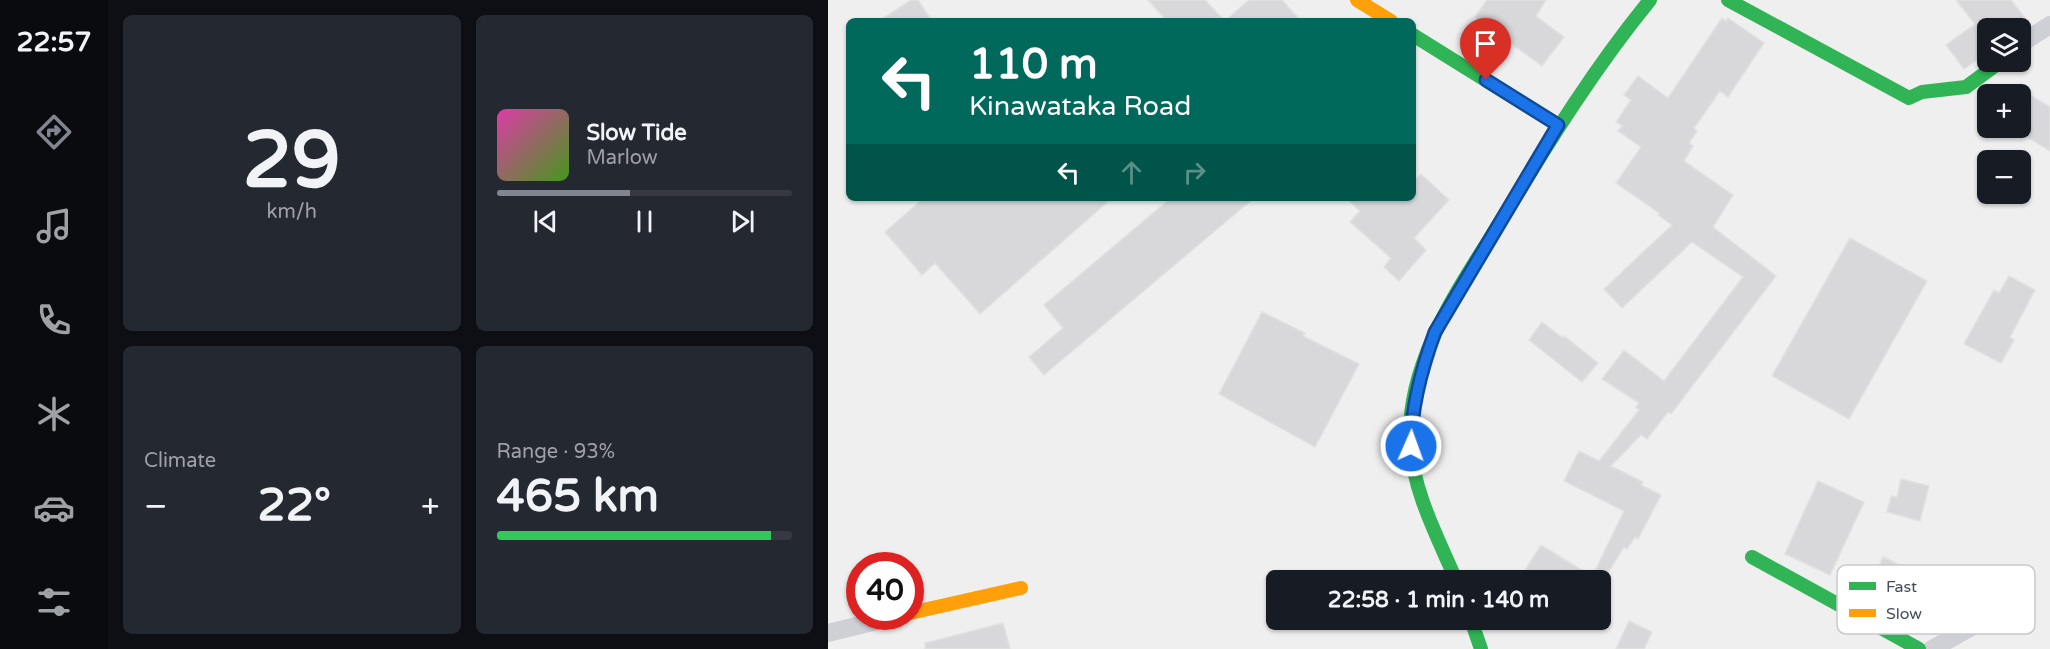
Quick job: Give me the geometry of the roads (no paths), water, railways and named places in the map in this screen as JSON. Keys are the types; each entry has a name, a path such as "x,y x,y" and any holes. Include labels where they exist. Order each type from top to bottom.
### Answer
{"street":[{"path":"1357,0 1386,18"},
{"path":"1452,570 1418,492 1413,469 1411,420 1423,365 1435,332 1448,308 1558,125 1650,0"},
{"path":"1728,0 1909,98 1922,92 1966,87 1986,72"},
{"path":"2031,37 2050,25"},
{"path":"1416,37 1558,125"},
{"path":"1752,557 1837,604"},
{"path":"924,611 1021,588"},
{"path":"828,633 846,629"},
{"path":"1474,630 1481,649"},
{"path":"1892,634 1919,649"},
{"path":"1932,649 1959,634"}]}
